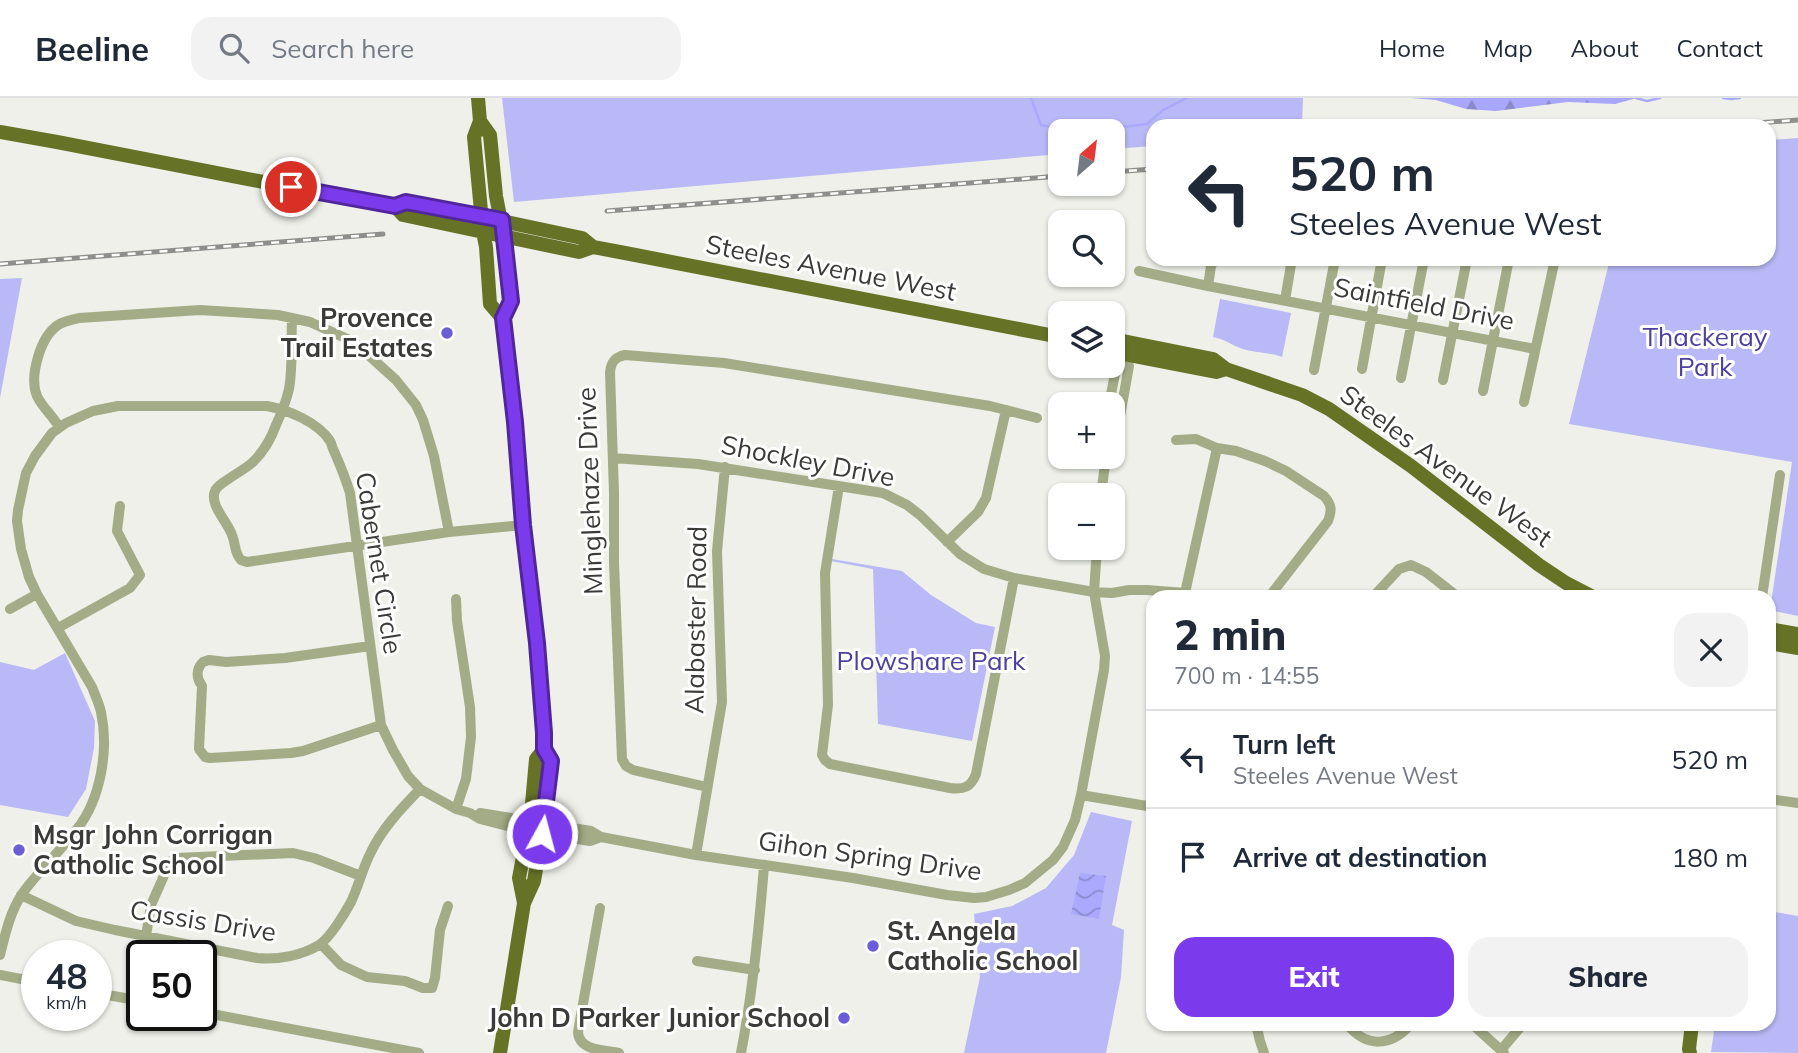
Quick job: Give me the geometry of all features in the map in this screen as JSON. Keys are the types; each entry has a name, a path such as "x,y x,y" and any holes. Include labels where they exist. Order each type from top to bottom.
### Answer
{"main road":[{"path":"478,98 480,121 474,137 490,304 503,318"},
{"path":"480,121 490,135 496,196 504,237 511,301 503,318 537,643 544,749 551,761 536,827 534,881 524,903 500,1053"},
{"name":"Steeles Avenue West","path":"0,132 395,206 406,202 502,220 582,237 593,247"},
{"name":"Steeles Avenue West","path":"395,206 403,215 579,252 593,247 1048,335"},
{"name":"Steeles Avenue West","path":"1125,348 1216,372 1226,369 1302,395 1329,409 1412,466 1539,565 1580,590"},
{"path":"1776,630 1798,634"},
{"path":"1776,644 1798,648"},
{"path":"1687,1052 1691,1031"}],"street":[{"path":"1208,286 1211,266"},
{"path":"1285,300 1291,266"},
{"path":"1314,370 1334,266"},
{"path":"1362,369 1381,266"},
{"path":"1401,378 1423,266"},
{"path":"1443,380 1466,266"},
{"path":"1483,391 1508,266"},
{"path":"1524,402 1553,266"},
{"name":"Saintfield Drive","path":"1139,271 1535,349"},
{"path":"59,427 36,394 34,374 44,341 57,326 66,321 200,310 278,315 310,322 354,342 396,380 416,405 434,456 449,532"},
{"path":"292,319 289,390 268,444 242,471 218,485 214,493 215,503 234,539 236,555 244,562 357,544 523,525"},
{"name":"Minglehaze Drive","path":"707,787 633,769 626,766 622,759 614,563 610,372 613,361 618,356 625,355 724,363 990,406 1037,418"},
{"path":"1124,392 1129,366 1125,358"},
{"name":"Cabernet Circle","path":"0,955 21,895 82,824 100,780 103,733 98,704 92,687 29,577 17,521 26,473 35,456 59,427 93,411 118,406 267,407 283,409 301,417 330,440 344,469 349,493 381,725 393,750 403,768 421,789 456,809 536,827"},
{"path":"947,542 978,512 986,498 1006,410"},
{"path":"1176,440 1196,439 1217,448 1265,461 1286,471 1324,496 1331,507 1328,522 1275,590"},
{"path":"1190,590 1217,448"},
{"name":"Shockley Drive","path":"613,458 725,467 868,490 893,497 920,515 947,542 972,563 984,569 1014,578 1094,593 1146,591"},
{"name":"Alabaster Road","path":"696,855 722,702 717,551 725,467"},
{"path":"1763,590 1780,475"},
{"path":"839,486 825,573 828,705 822,755 830,764 950,788 964,789 974,781 1014,578"},
{"path":"58,628 130,588 140,575 117,531 120,506"},
{"name":"Gihon Spring Drive","path":"536,827 590,841 601,837 947,895 974,898 994,895 1025,883 1053,860 1070,833 1081,795 1105,656 1094,593 1096,560"},
{"path":"1380,590 1399,569 1411,565 1426,572 1449,590"},
{"path":"10,609 37,594"},
{"path":"456,599 469,697 471,737 466,779 456,809"},
{"path":"370,646 285,658 203,662 197,672 202,686 199,749 205,757 210,758 291,753 381,725"},
{"path":"421,789 383,829 369,854 349,905 321,944 341,965 368,977 405,981 423,988 432,988 440,930 448,906"},
{"path":"1081,795 1146,806"},
{"path":"1776,800 1798,803"},
{"path":"146,936 151,905 170,862 176,858 293,853 361,876"},
{"path":"741,1053 755,970 764,866"},
{"name":"Cassis Drive","path":"21,895 76,920 269,959 300,953 321,944"},
{"path":"600,908 578,1038 593,1048 619,1053"},
{"path":"697,961 755,970"},
{"path":"0,975 21,979"},
{"path":"217,1015 419,1053"},
{"path":"1257,1031 1264,1053"},
{"path":"1353,1031 1363,1038 1381,1042 1396,1038 1404,1031"},
{"path":"1480,1031 1502,1052 1518,1031"}],"green space":[{"path":"502,98 1303,98 1302,119 1146,119 1146,147 1125,148 1125,119 1048,119 1048,155 514,202"},
{"path":"1411,98 1637,98 1615,104 1568,102 1496,111 1466,109 1436,100"},
{"name":"Thackeray Park","path":"1798,138 1798,616 1776,611 1776,590 1773,590 1792,462 1569,424 1608,266 1776,266 1776,140"},
{"path":"22,278 0,398 0,279"},
{"path":"1220,299 1291,313 1282,357 1245,350 1213,337"},
{"name":"Plowshare Park","path":"832,559 902,571 931,595 976,623 995,627 972,741 878,724 873,569 831,561"},
{"path":"65,653 95,721 94,748 86,789 68,817 0,805 0,662 34,670"},
{"path":"1091,812 1132,821 1112,925 1124,930 1121,977 1106,1053 964,1053 980,977 974,914 1012,906 1046,888 1074,855"},
{"path":"1776,912 1798,916 1798,1053 1711,1052 1714,1031 1776,1031"}],"water":[{"path":"1080,873 1106,876 1099,919 1071,914"}],"waterway":[{"path":"1031,98 1041,125 1048,126"},
{"path":"1153,119 1163,110 1187,98"},
{"path":"1636,98 1647,101 1660,98"},
{"path":"1723,98 1740,98"},
{"path":"1125,127 1146,124"}],"railway":[{"path":"1776,122 1798,120"},
{"path":"1125,171 1146,170"},
{"path":"607,211 1048,177"},
{"path":"0,264 383,234"}],"place":[{"name":"Provence Trail Estates","path":"447,333"},
{"name":"Msgr John Corrigan Catholic School","path":"19,850"},
{"name":"St. Angela Catholic School","path":"873,946"},
{"name":"John D Parker Junior School","path":"844,1018"}],"route":[{"path":"291,187 395,206 406,202 502,220 511,301 503,318 537,643 544,749 551,761 542,834"}]}
